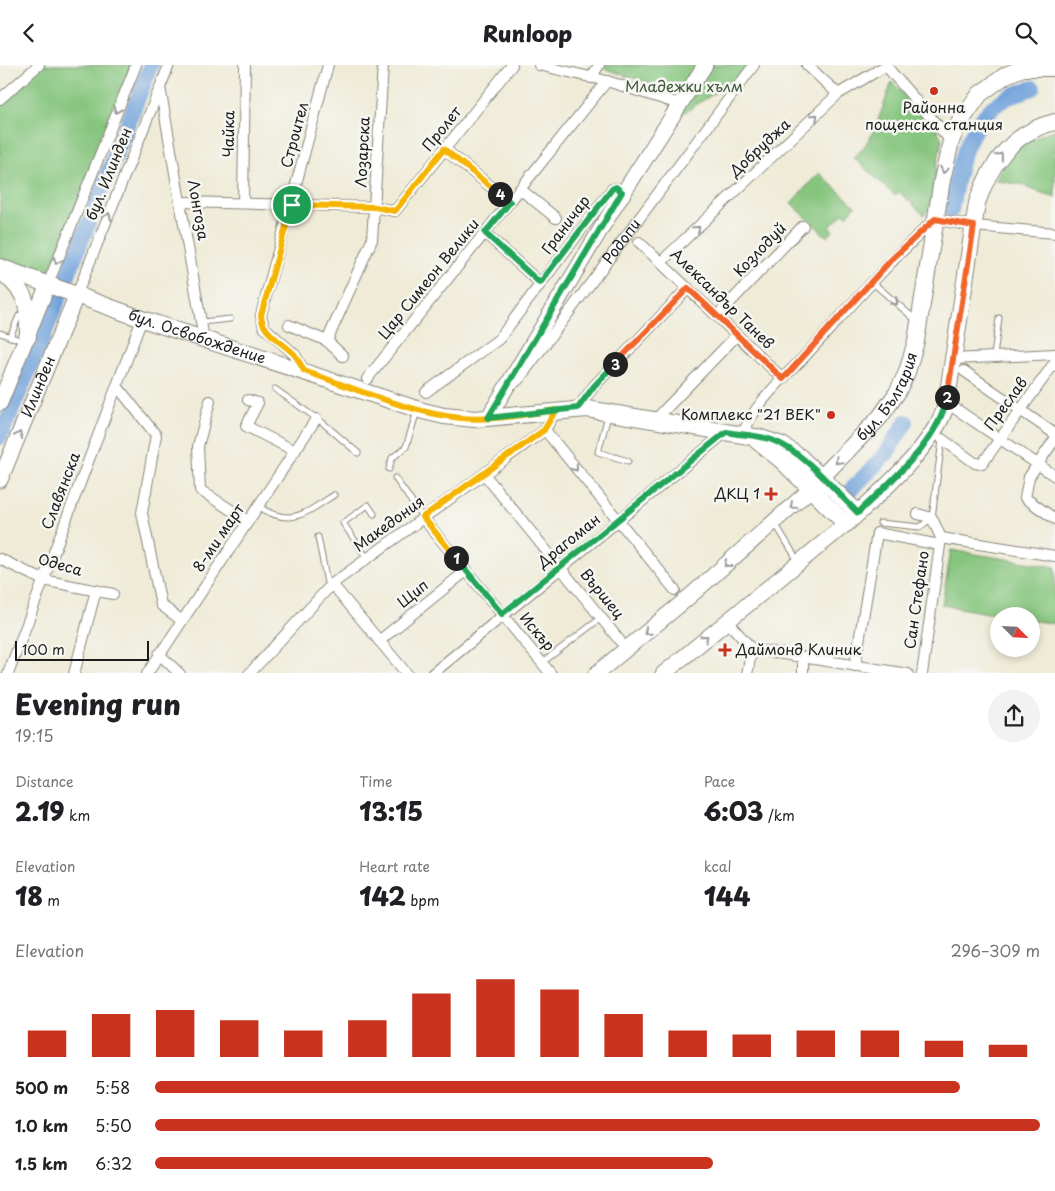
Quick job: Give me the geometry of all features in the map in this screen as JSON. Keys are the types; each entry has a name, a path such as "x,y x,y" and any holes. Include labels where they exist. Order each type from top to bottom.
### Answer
{"main road":[{"name":"бул. България","path":"819,485 869,429 897,393 913,355 935,219 951,141 958,125 980,94 1021,66 1055,68"},
{"path":"849,516 940,433 946,405 959,365 977,203 984,183 1004,150 1030,131 1055,122"},
{"name":"бул. Освобождение","path":"0,269 75,293 142,319 444,416 488,418 578,408 747,436 819,485 849,516"},
{"path":"0,269 19,288 27,302 27,340"}],"street":[{"path":"0,99 39,65"},
{"name":"бул. Илинден","path":"52,285 136,65"},
{"name":"бул. Илинден","path":"75,293 169,65"},
{"name":"Чайка","path":"243,203 245,65"},
{"name":"Строител","path":"304,371 295,355 271,335 262,322 261,315 328,65"},
{"name":"Лозарска","path":"327,341 372,240 383,65"},
{"name":"Пролет","path":"375,207 395,211 512,65"},
{"path":"539,65 607,81 679,104"},
{"path":"591,78 599,65"},
{"path":"505,389 622,195 705,65"},
{"name":"Родопи","path":"488,418 505,389 519,379 754,65"},
{"path":"807,65 838,94"},
{"path":"886,65 951,141"},
{"name":"Добруджа","path":"661,262 838,94 886,65"},
{"name":"Цар Симеон Велики","path":"368,379 607,81"},
{"name":"Лонгоза","path":"160,87 182,201 204,339"},
{"path":"444,149 510,202"},
{"name":"Граничар","path":"426,392 499,339 612,189 616,187 622,192 622,195"},
{"path":"520,189 556,218"},
{"path":"182,201 375,207"},
{"path":"747,436 753,414 783,379 872,282 935,219 974,226 1055,233"},
{"name":"Козлодуй","path":"717,316 803,226"},
{"path":"485,233 540,283"},
{"name":"Александър Танев","path":"639,242 783,379"},
{"name":"Илинден","path":"0,403 52,285"},
{"path":"578,408 594,386 688,288"},
{"name":"Илинден","path":"0,480 75,293"},
{"name":"Славянска","path":"8,673 142,319"},
{"path":"289,325 327,341 343,356"},
{"path":"655,420 737,335"},
{"path":"959,365 994,357 1055,355"},
{"name":"Преслав","path":"940,433 975,463 982,464 999,437 1055,362"},
{"path":"959,365 1055,433"},
{"path":"117,386 156,435 142,513 161,605 181,620"},
{"path":"248,400 258,403 246,425 294,451"},
{"path":"210,401 198,446 200,490 248,521"},
{"path":"953,407 1055,476"},
{"name":"Македония","path":"249,673 330,586 544,430 556,410"},
{"name":"8-ми март","path":"146,673 316,419"},
{"path":"544,430 675,590"},
{"name":"Драгоман","path":"432,673 726,432"},
{"path":"1055,439 1029,477 1025,498 1055,519"},
{"name":"Вършец","path":"484,474 620,641"},
{"name":"бул. България","path":"596,673 819,485"},
{"path":"918,514 932,518"},
{"path":"662,673 799,563 849,516"},
{"name":"Искър","path":"423,517 551,673"},
{"name":"Сан Стефано","path":"922,673 940,541 932,518"},
{"path":"855,666 878,528 940,541 1055,556"},
{"name":"Одеса","path":"0,559 44,580 113,594"},
{"name":"Щип","path":"380,641 466,571"},
{"path":"330,586 407,673"},
{"path":"74,673 96,591"},
{"path":"726,620 752,649 908,673"},
{"path":"747,673 752,649"},
{"path":"159,654 180,673"},
{"path":"803,657 803,673"}],"lane":[{"path":"872,282 919,323"},
{"path":"10,337 19,316"},
{"path":"994,357 999,318"},
{"path":"202,323 230,319"},
{"path":"0,333 27,340"},
{"path":"275,389 358,453"},
{"path":"389,469 392,458 406,447 418,409"},
{"path":"609,413 598,452 628,461"},
{"path":"878,528 920,527 932,518 940,433"},
{"path":"395,478 423,517"},
{"path":"258,506 273,516 302,516 334,495"},
{"path":"367,558 343,523 368,505 374,514"},
{"path":"774,523 799,563"},
{"path":"318,537 330,586"},
{"path":"542,662 602,617"}],"green space":[{"path":"42,65 132,65 47,276 0,258 0,104"},
{"name":"Младежки хълм","path":"593,65 754,65 749,71 677,117 658,86"},
{"path":"892,82 934,124 942,139 929,208 924,215 899,192 895,196 853,157 860,152 872,134"},
{"path":"1055,130 1055,197 1027,188 1026,185 996,181 1005,162 1019,148 1036,137"},
{"path":"819,173 855,206 847,216 843,213 830,227 833,231 827,237 791,203"},
{"path":"951,550 1055,567 1055,624 1040,622 1040,607 990,607 990,613 942,605"}],"waterway":[{"path":"0,437 42,340 151,65"},
{"path":"951,210 966,147 981,119 1005,99 1033,88"},
{"path":"852,489 886,454 906,422"}],"place":[{"name":"Районна пощенска станция","path":"934,91"},
{"name":"Комплекс \"21 ВЕК\"","path":"831,415"},
{"name":"ДКЦ 1","path":"771,494"},
{"name":"Даймонд Клиник","path":"725,650"}],"route":[{"path":"292,205 261,315 264,327 295,355 304,371 423,411 444,416 488,418 556,410 544,430 423,517 502,614 726,432 761,438 782,445 800,457 858,513 910,460 936,429 942,417 947,401 974,226 935,219 891,260 783,379 688,288 594,386 578,408 556,410 488,418 622,195 622,192 616,187 612,189 540,283 485,233 510,202 444,149 395,211 375,207 292,205"}]}
